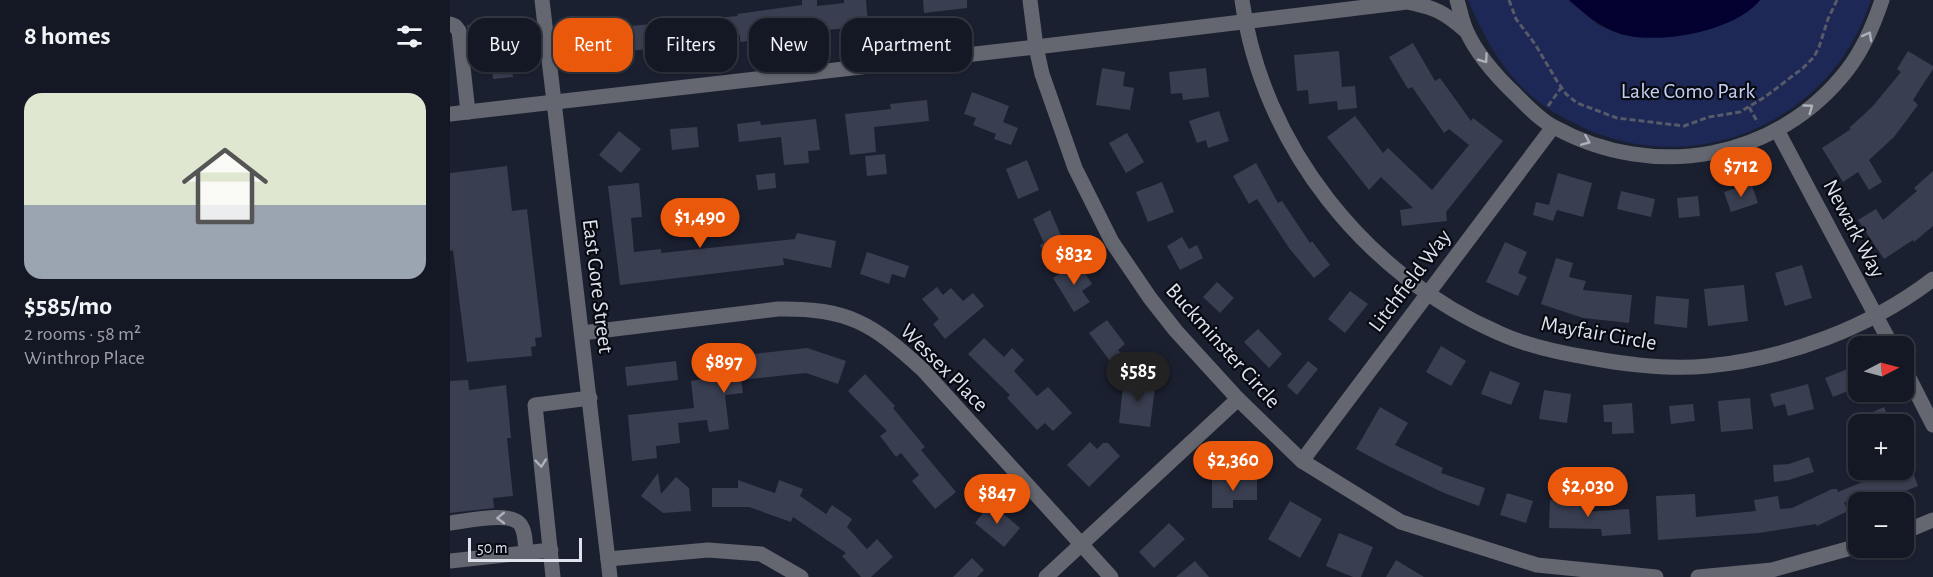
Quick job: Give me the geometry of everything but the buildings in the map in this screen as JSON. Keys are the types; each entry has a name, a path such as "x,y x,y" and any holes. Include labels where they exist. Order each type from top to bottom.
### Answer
{"street":[{"name":"East Gore Street","path":"542,0 610,577"},
{"name":"Buckminster Circle","path":"1030,0 1042,74 1075,168 1112,242 1156,306 1238,399 1302,461 1401,522 1538,571 1656,577"},
{"name":"Mayfair Circle","path":"1242,0 1256,66 1269,101 1289,140 1323,193 1356,233 1381,257 1428,293 1464,316 1501,334 1563,354 1621,364 1677,368 1707,366 1765,357 1814,342 1876,316 1914,294 1933,279"},
{"path":"1457,0 1466,31 1482,58 1504,84 1552,127 1602,148 1633,156 1664,158 1719,152 1765,136 1815,104 1849,69 1872,31 1882,0"},
{"path":"450,114 1036,48 1410,1 1431,6 1447,14 1466,31"},
{"path":"450,24 459,31 468,112"},
{"name":"Litchfield Way","path":"1302,461 1552,127"},
{"name":"Newark Way","path":"1777,130 1887,336"},
{"name":"Wessex Place","path":"582,333 778,309 809,309 840,314 872,328 898,346 923,370 1111,577"},
{"path":"1914,388 1933,425"},
{"path":"553,577 535,405 590,398"},
{"path":"1046,577 1238,399"},
{"path":"450,523 502,517 513,518 522,528 526,553"},
{"path":"1914,528 1933,520"},
{"path":"1698,577 1772,573 1848,549"},
{"path":"450,561 550,550"},
{"path":"608,559 708,550 761,554 801,577"}],"path":[{"path":"1509,0 1516,19 1535,44 1566,94 1577,103 1617,118 1684,126 1708,117 1740,112 1765,97 1803,68 1814,57 1837,0"},
{"path":"1545,110 1562,88"},
{"path":"1749,107 1761,129"}],"green space":[{"name":"Lake Como Park","path":"1468,0 1569,0 1598,25 1620,34 1644,38 1757,4 1760,0 1871,0 1851,44 1824,81 1789,110 1750,131 1707,144 1662,147 1617,140 1572,122 1537,101 1517,82 1500,60"}],"shaded area":[{"path":"1569,0 1760,0 1748,11 1714,28 1673,37 1652,38 1634,37 1604,27"}]}
